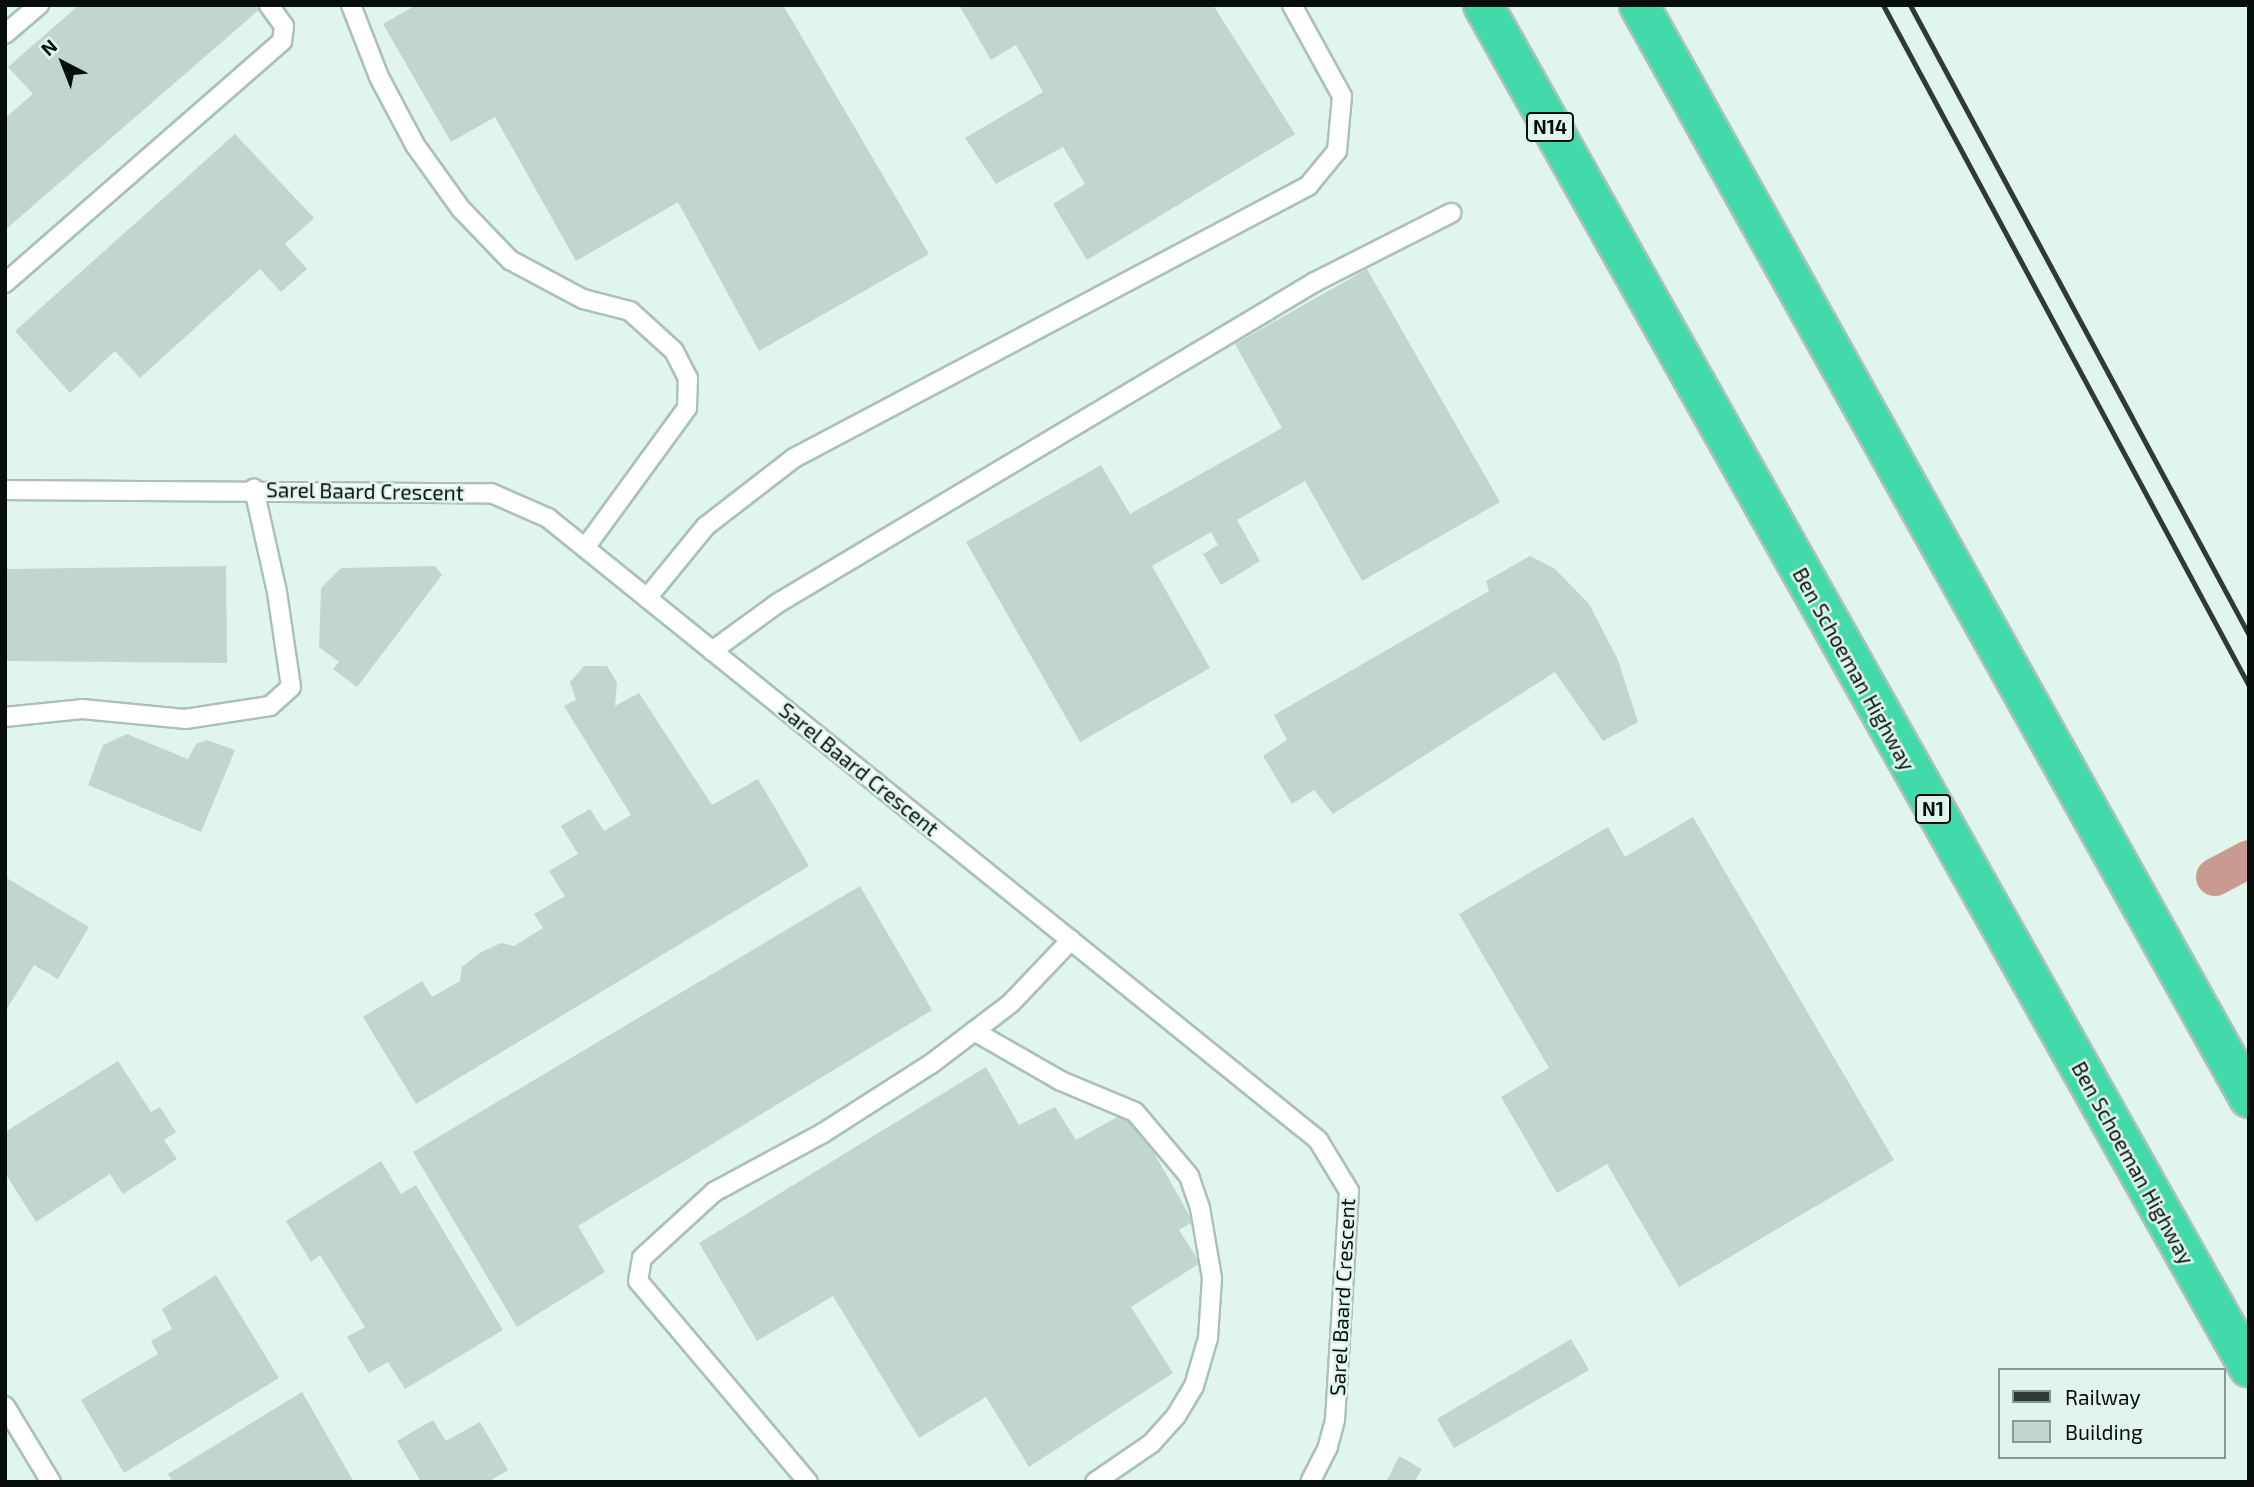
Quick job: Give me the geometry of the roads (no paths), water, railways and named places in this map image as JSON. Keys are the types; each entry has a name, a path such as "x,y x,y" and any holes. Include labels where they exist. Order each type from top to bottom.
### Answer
{"highway":[{"path":"1472,5 1617,249"},
{"name":"Ben Schoeman Highway","path":"1483,5 1617,249 2249,1368"},
{"path":"1639,5 2249,1098"}],"lane":[{"path":"5,34 39,5"},
{"path":"5,283 282,41 284,26 269,5"},
{"path":"351,5 379,77 415,145 461,209 510,260 583,299 630,310 674,351 688,378 687,408 585,548"},
{"path":"647,598 706,526 794,458 1308,186 1337,151 1342,96 1292,5"},
{"path":"712,651 778,603 1315,282 1451,213"},
{"path":"5,716 82,709 185,719 270,706 291,687 277,592 254,489"},
{"name":"Sarel Baard Crescent","path":"5,491 254,489 491,493 548,518 1318,1140 1349,1191 1335,1420 1328,1447 1310,1482"},
{"path":"808,1482 638,1281 642,1258 714,1192 823,1133 974,1031 1011,1003 1071,940"},
{"path":"974,1031 1061,1081 1135,1112 1189,1176 1200,1208 1212,1278 1208,1338 1194,1386 1176,1416 1152,1443 1095,1482"},
{"path":"5,1406 51,1482"}],"waterway":[{"path":"2215,877 2249,859"}],"railway":[{"path":"1883,5 2249,686"},
{"path":"1910,5 2249,635"}]}
